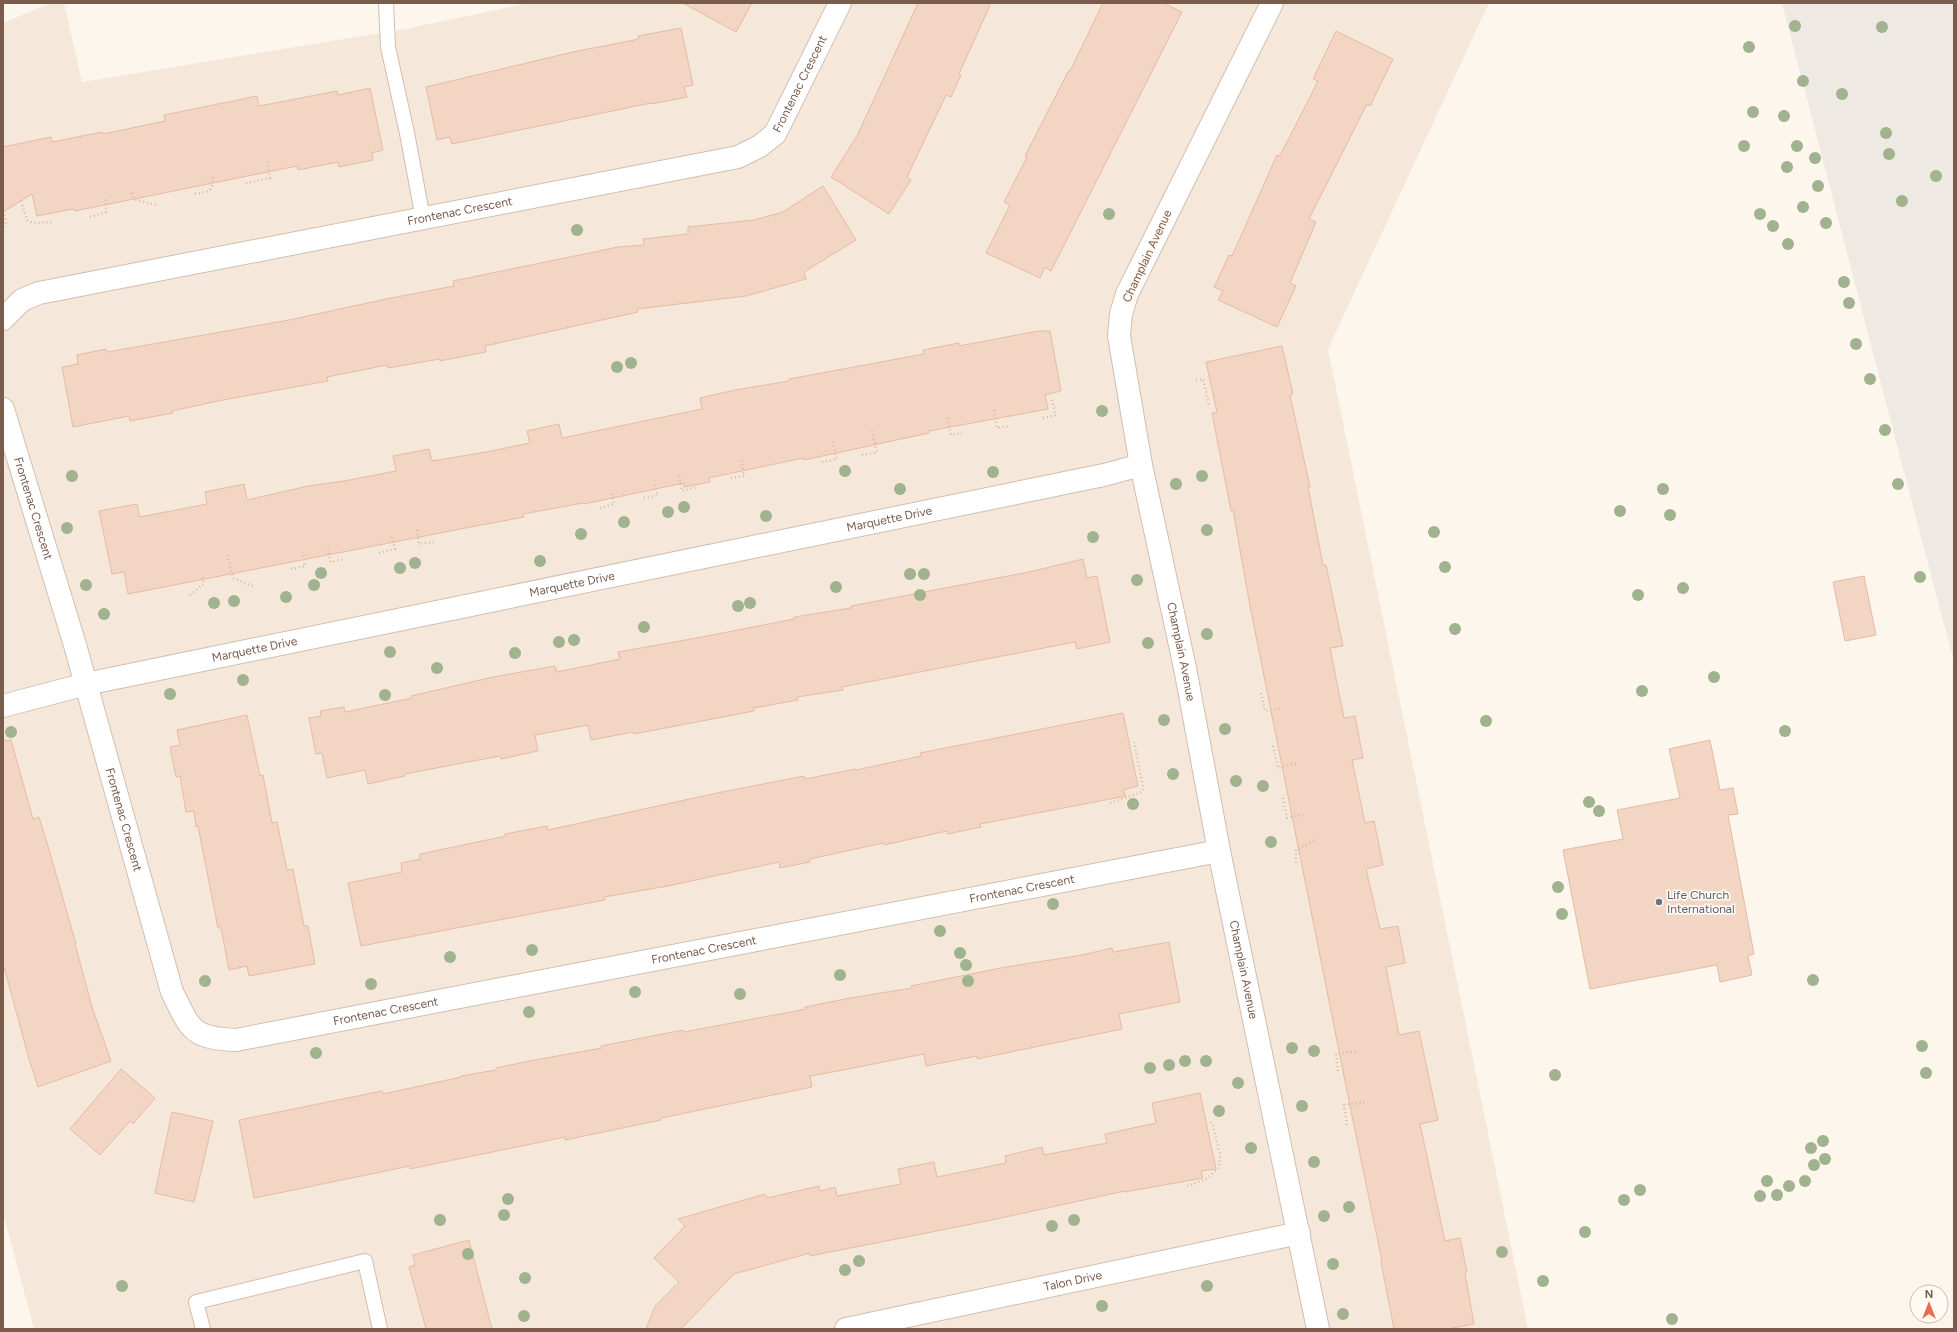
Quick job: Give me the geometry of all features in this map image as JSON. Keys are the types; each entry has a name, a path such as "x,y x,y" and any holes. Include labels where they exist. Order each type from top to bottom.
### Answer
{"street":[{"name":"Frontenac Crescent","path":"3,319 22,300 39,293 738,158 760,146 775,134 840,3"},
{"name":"Champlain Avenue","path":"1272,3 1127,294 1121,314 1119,336 1141,465 1186,668 1219,851 1318,1329"},
{"name":"Frontenac Crescent","path":"3,409 86,684 172,992 190,1027 202,1035 219,1039 236,1040 261,1036 1219,851"},
{"name":"Marquette Drive","path":"3,706 86,684 1065,483 1141,465"},
{"name":"Talon Drive","path":"846,1329 1299,1233"}],"lane":[{"path":"386,3 388,47 407,133 423,219"},
{"path":"203,1329 196,1302 365,1261 380,1329"}],"path":[{"path":"246,183 270,178 267,162"},
{"path":"195,194 209,191 213,184 213,175"},
{"path":"132,193 135,200 157,205"},
{"path":"90,216 106,212 106,198"},
{"path":"21,201 26,220 33,224 52,222"},
{"path":"3,231 6,221 4,213"},
{"path":"1196,380 1203,379 1209,405"},
{"path":"1043,418 1056,415 1051,397"},
{"path":"994,410 997,428 1009,426"},
{"path":"947,418 951,436 962,433"},
{"path":"862,455 877,452 872,431"},
{"path":"822,462 837,459 832,439"},
{"path":"731,478 744,476 741,459"},
{"path":"679,476 682,491 698,487"},
{"path":"644,498 658,494 655,484"},
{"path":"600,508 614,504 612,493"},
{"path":"417,530 419,544 434,542"},
{"path":"379,553 395,549 391,535"},
{"path":"328,549 330,562 344,560"},
{"path":"291,569 305,566 303,552"},
{"path":"227,555 233,578 255,587"},
{"path":"190,595 204,584 202,576"},
{"path":"1261,693 1265,711 1281,708"},
{"path":"1110,803 1142,792 1143,788 1134,742"},
{"path":"1273,746 1278,768 1298,763"},
{"path":"1283,798 1287,818 1303,814"},
{"path":"1296,863 1296,850 1314,840"},
{"path":"1338,1072 1336,1054 1356,1051"},
{"path":"1347,1125 1344,1105 1366,1102"},
{"path":"1187,1186 1206,1179 1219,1168 1220,1155 1213,1125 1210,1122"}],"shaded area":[{"path":"51,3 64,3 82,82 405,29 529,3 1489,3 1328,349 1528,1329 34,1329 3,1213 3,23"},
{"path":"1782,3 1954,3 1954,662 1922,541"}],"building":[{"path":"683,3 752,3 736,32"},
{"path":"918,3 991,3 959,74 961,75 951,97 946,95 907,177 911,180 889,214 831,177 857,136"},
{"path":"1103,3 1163,3 1182,12 1051,271 1045,267 1040,278 986,253 1010,205 1004,202 1027,157 1025,156 1069,70 1070,71"},
{"path":"681,28 693,85 684,87 687,97 452,144 450,137 437,140 426,87 573,52 639,39 638,36"},
{"path":"1336,31 1393,59 1370,106 1367,104 1309,219 1316,222 1290,283 1296,286 1277,327 1218,300 1223,291 1214,287 1229,255 1232,256 1277,155 1280,156 1318,81 1313,79"},
{"path":"370,88 383,150 372,153 373,160 339,167 338,162 298,170 297,166 75,211 74,209 37,216 32,194 3,212 3,147 51,137 52,142 102,132 103,134 165,121 164,115 257,96 259,106 337,91 338,95"},
{"path":"823,186 856,240 804,272 806,279 746,296 637,309 638,312 485,346 486,352 440,361 440,359 388,368 387,365 327,377 328,381 223,400 172,411 173,413 130,421 129,416 73,427 62,367 78,364 77,355 106,349 107,352 289,320 454,286 453,281 618,247 644,245 643,239 688,234 688,227 754,220 783,212"},
{"path":"1038,331 1050,331 1061,391 1045,395 1048,409 929,431 929,433 804,460 804,458 709,478 710,482 684,487 684,483 584,504 523,514 524,517 128,594 124,572 112,574 99,511 137,504 140,517 207,504 205,492 244,484 247,500 308,486 396,471 393,456 429,449 432,461 486,452 530,443 527,431 559,424 562,438 702,409 700,398 735,390 789,381 789,379 924,354 923,350 959,343 959,346"},
{"path":"1282,346 1293,394 1290,395 1310,487 1308,487 1323,565 1326,565 1343,646 1330,648 1344,718 1355,716 1363,758 1352,760 1365,823 1374,821 1383,865 1366,869 1380,929 1398,926 1405,963 1386,967 1399,1035 1419,1031 1438,1120 1420,1124 1445,1241 1460,1238 1467,1272 1465,1273 1474,1324 1448,1329 1394,1329 1382,1261 1250,606 1233,510 1231,511 1212,413 1217,412 1206,362"},
{"path":"1083,559 1087,578 1097,576 1110,642 1077,649 1075,642 842,687 843,690 797,697 798,700 754,708 754,711 634,734 633,732 591,740 588,725 535,735 538,751 501,759 500,756 405,774 405,776 368,784 365,770 327,778 322,753 316,754 309,718 321,716 320,711 344,707 345,712 412,698 411,696 493,677 555,666 557,672 620,659 618,652 794,619 794,617 851,608 851,606 1029,572"},
{"path":"1864,576 1876,635 1845,641 1833,582"},
{"path":"1123,713 1138,786 1123,790 1126,796 980,824 981,827 948,834 947,831 884,845 883,843 810,859 810,862 780,868 779,862 668,886 604,897 605,900 361,946 348,883 402,872 401,863 420,859 420,854 506,836 505,834 547,826 548,830 717,793 804,776 805,779 856,770 921,756 920,753"},
{"path":"247,715 260,776 263,775 272,823 277,822 287,870 293,869 304,926 308,926 315,964 249,976 247,966 229,970 221,928 218,928 198,826 196,827 194,811 186,812 180,776 176,777 170,747 180,745 177,730"},
{"path":"11,740 33,819 39,817 76,944 92,1007 111,1061 38,1087 3,963 3,741"},
{"name":"Life Church International","path":"1710,740 1720,790 1733,788 1738,814 1728,815 1754,954 1748,956 1752,975 1720,982 1717,965 1590,989 1563,850 1623,839 1617,810 1680,798 1669,749"},
{"path":"1169,942 1180,1002 1119,1014 1122,1029 977,1059 977,1056 926,1066 924,1054 810,1076 812,1087 661,1118 661,1120 565,1140 565,1137 410,1169 410,1166 254,1198 239,1120 382,1091 383,1094 461,1076 496,1070 496,1068 529,1061 602,1048 601,1046 806,1009 805,1007 912,988 911,986 1006,967 1082,955 1112,948 1113,952"},
{"path":"121,1069 155,1098 133,1124 130,1121 100,1155 70,1129"},
{"path":"1200,1093 1216,1169 1201,1171 1203,1178 1125,1191 992,1220 810,1256 810,1253 734,1274 681,1329 646,1329 655,1306 679,1282 654,1258 685,1226 678,1219 765,1194 767,1198 819,1186 820,1191 835,1187 837,1196 901,1184 898,1169 934,1162 937,1177 1006,1163 1005,1156 1042,1147 1044,1155 1107,1143 1105,1134 1156,1123 1152,1103"},
{"path":"172,1112 213,1121 194,1202 155,1193"},
{"path":"469,1240 492,1329 426,1329 409,1267 415,1265 413,1255"}],"place":[{"name":"Life Church International","path":"1659,902"}]}
